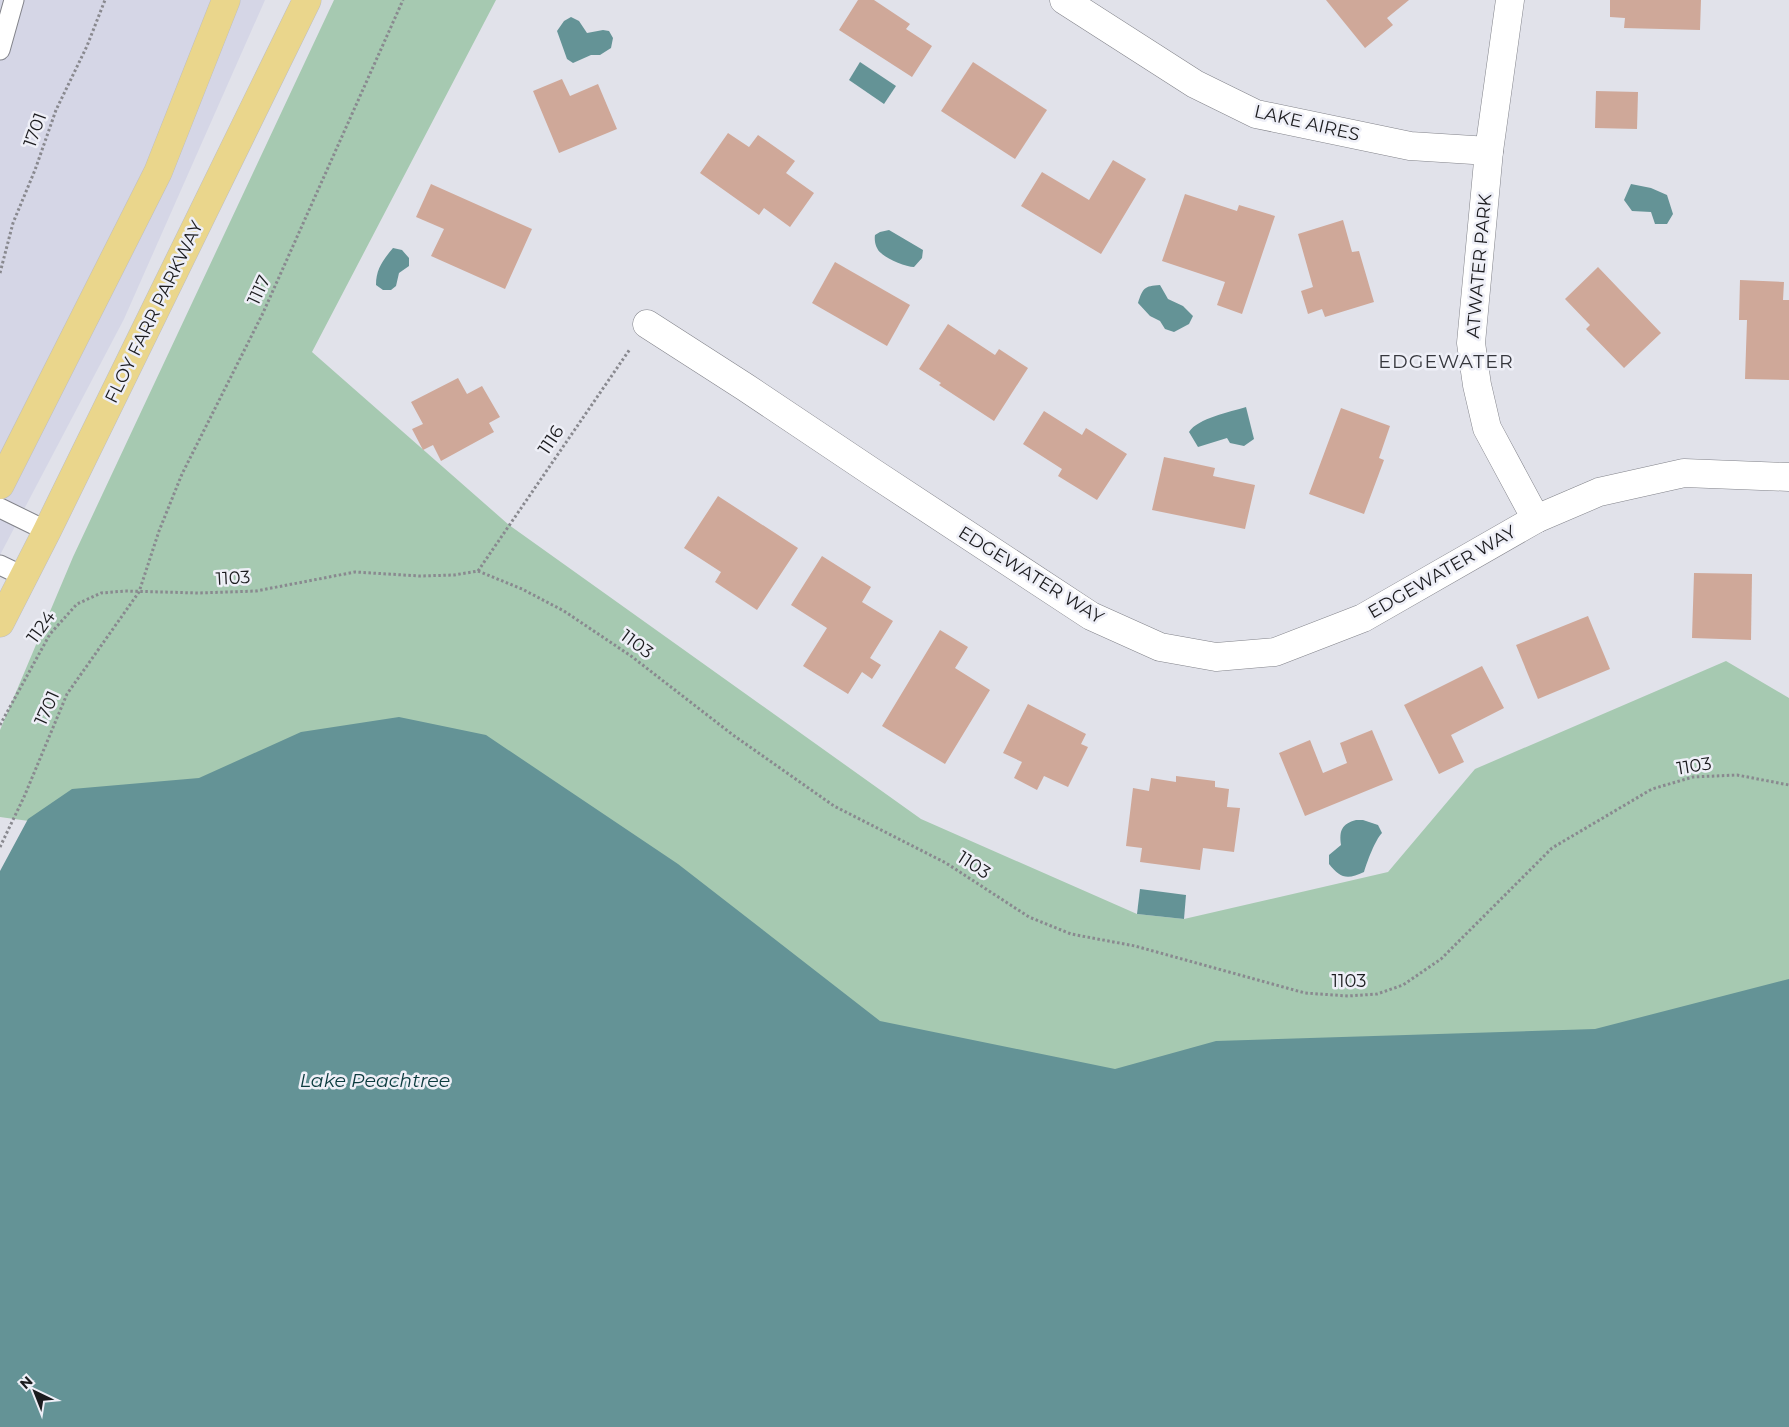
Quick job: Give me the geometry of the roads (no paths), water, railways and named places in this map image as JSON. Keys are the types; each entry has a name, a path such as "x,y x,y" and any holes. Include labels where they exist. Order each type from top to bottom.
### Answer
{"main road":[{"path":"0,485 158,172 226,0"},
{"name":"FLOY FARR PARKWAY","path":"0,623 12,571 47,531 307,0"}],"street":[{"name":"LAKE AIRES","path":"1064,0 1195,84 1256,114 1410,146 1489,151"},
{"name":"ATWATER PARK","path":"1510,0 1489,151 1471,342 1477,386 1486,428 1536,519"},
{"name":"EDGEWATER WAY","path":"647,324 1091,616 1160,647 1216,657 1275,652 1363,618 1536,519 1599,492 1684,473 1789,477"}],"lane":[{"path":"0,50 14,0"},
{"path":"0,508 47,531"}],"water":[{"path":"571,17 579,21 587,33 603,30 609,31 613,38 611,48 600,55 591,55 573,63 567,59 557,31 564,21"},
{"path":"860,62 896,86 884,104 849,80"},
{"path":"1631,184 1651,188 1667,195 1673,214 1667,224 1655,224 1651,212 1632,211 1624,200"},
{"path":"889,230 923,250 922,258 914,267 892,260 879,251 875,242 875,235"},
{"path":"393,248 402,250 409,258 409,266 399,273 396,286 391,290 383,290 376,285 377,274 383,261"},
{"path":"1160,285 1168,299 1183,306 1193,316 1189,324 1174,332 1165,329 1160,321 1150,316 1138,303 1141,294 1147,287"},
{"path":"1246,407 1254,439 1244,446 1230,443 1227,438 1198,447 1189,432 1193,427 1207,419"},
{"name":"Lake Peachtree","path":"399,717 486,735 678,864 880,1021 1115,1069 1216,1041 1595,1029 1789,979 1789,1427 0,1427 0,871 28,819 72,789 199,778 301,732"},
{"path":"1363,820 1378,825 1382,833 1374,846 1364,872 1348,877 1340,875 1329,864 1329,855 1341,845 1342,828 1347,823"},
{"path":"1140,889 1186,895 1184,919 1137,914"}],"district":[{"name":"EDGEWATER","path":"1446,361"}]}
